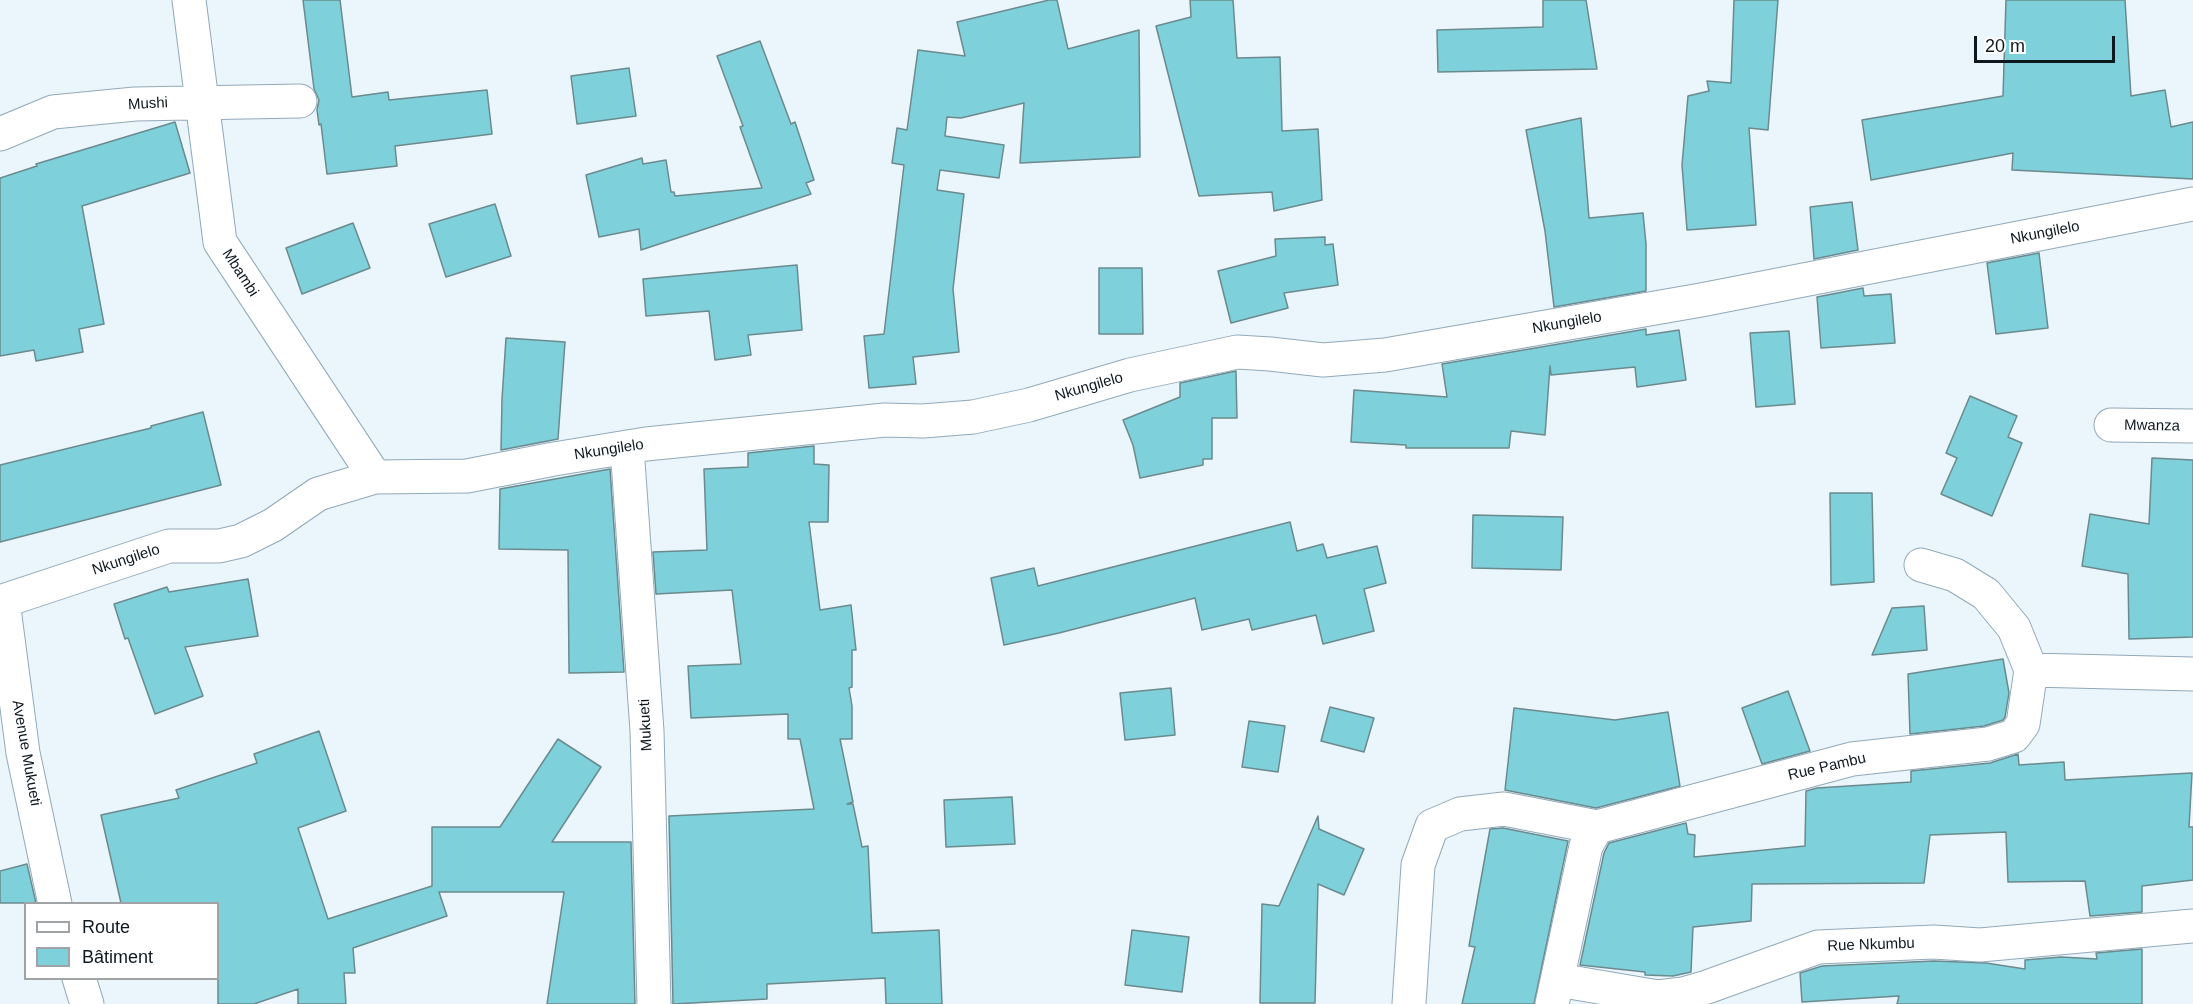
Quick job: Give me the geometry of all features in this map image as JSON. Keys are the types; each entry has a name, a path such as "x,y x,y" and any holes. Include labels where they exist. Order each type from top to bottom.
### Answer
{"street":[{"name":"Mbambi","path":"189,0 220,242 375,477"},
{"name":"Mushi","path":"0,134 53,112 135,104 300,101"},
{"name":"Nkungilelo","path":"2,602 169,546 219,546 241,541 273,525 318,494 375,477 467,476 627,447 885,420 923,421 973,417 1029,405 1131,375 1237,352 1323,360 1385,355 1701,300 2193,204"},
{"name":"Mwanza","path":"2111,426 2193,426"},
{"name":"Mukueti","path":"627,447 647,731 654,1004"},
{"path":"1921,564 1954,575 1986,594 2014,628 2031,670 2193,674"},
{"name":"Avenue Mukueti","path":"2,602 23,753 55,902"},
{"name":"Rue Pambu","path":"1597,827 1852,759 1988,744 2014,736 2023,724 2031,670"},
{"path":"1408,1004 1418,865 1432,826 1460,814 1504,809 1597,827 1586,846 1555,992"},
{"name":"Rue Nkumbu","path":"1555,992 1658,998 1683,994 1818,947 1934,942 1980,945 2193,926"},
{"path":"80,980 87,1004"}],"building":[{"path":"303,0 340,0 352,97 388,92 389,100 487,90 492,134 395,146 397,166 327,174 317,110 319,100 314,89"},
{"path":"1057,0 1068,49 1139,30 1140,157 1020,163 1024,103 961,118 947,117 945,136 1004,145 999,178 940,170 937,190 964,194 953,289 959,352 913,357 916,384 869,388 864,336 884,334 904,165 892,163 897,128 907,130 918,50 965,56 957,22"},
{"path":"1190,0 1233,0 1237,58 1280,57 1282,131 1318,129 1322,200 1274,211 1272,192 1199,196 1156,26 1191,17"},
{"path":"1543,0 1586,0 1597,69 1438,72 1437,30 1543,27"},
{"path":"1734,0 1778,0 1768,130 1749,128 1756,225 1687,230 1682,165 1688,96 1709,91 1707,81 1731,83"},
{"path":"2006,0 2125,0 2131,96 2165,90 2171,127 2193,122 2193,179 2012,170 2013,153 1871,180 1862,120 2003,96"},
{"path":"760,41 791,124 795,122 814,180 806,183 811,194 641,250 639,229 599,237 586,175 642,158 643,164 666,160 671,192 674,192 675,196 762,188 740,127 743,126 717,56"},
{"path":"629,68 636,116 577,124 571,76"},
{"path":"1581,118 1589,218 1643,213 1646,244 1646,291 1554,307 1545,231 1526,130"},
{"path":"175,122 190,173 82,206 104,324 79,329 83,352 36,361 34,350 0,356 0,178 37,166 36,164"},
{"path":"1852,202 1858,250 1814,259 1810,207"},
{"path":"495,204 511,256 446,277 429,224"},
{"path":"353,223 370,268 302,294 286,248"},
{"path":"1325,237 1325,245 1333,244 1338,285 1284,293 1288,308 1231,323 1218,271 1276,256 1275,239"},
{"path":"2039,253 2048,328 1996,334 1987,263"},
{"path":"797,265 802,330 748,335 751,355 715,360 709,311 646,316 643,279"},
{"path":"1099,268 1142,268 1143,334 1099,334"},
{"path":"1863,288 1864,296 1891,294 1895,343 1821,348 1817,297"},
{"path":"1646,329 1646,335 1679,330 1686,380 1637,387 1635,367 1551,375 1550,366 1545,435 1511,431 1509,448 1406,448 1406,445 1351,442 1354,390 1447,397 1442,364"},
{"path":"1789,331 1795,404 1756,407 1750,333"},
{"path":"506,338 565,342 558,439 501,450"},
{"path":"1236,371 1237,418 1212,418 1212,459 1203,459 1203,465 1140,478 1133,445 1123,420 1180,397 1180,383"},
{"path":"1970,396 2017,416 2008,437 2022,443 1992,516 1941,494 1957,458 1946,453"},
{"path":"203,412 221,485 0,542 0,465 151,428 151,426"},
{"path":"814,446 814,464 829,465 828,522 809,522 820,610 851,605 856,650 852,650 852,687 849,688 852,706 852,739 840,739 853,802 847,804 853,804 862,847 868,846 872,933 939,930 942,1004 886,1004 885,978 767,984 767,999 673,1004 669,816 814,809 800,739 788,739 788,714 691,718 688,666 741,664 732,590 656,594 653,552 707,550 704,469 748,467 748,453"},
{"path":"2152,458 2193,460 2193,637 2129,639 2128,574 2082,566 2090,514 2149,524"},
{"path":"610,469 624,672 569,673 568,550 499,549 500,489"},
{"path":"1830,493 1872,493 1874,582 1831,585"},
{"path":"1473,515 1563,517 1561,570 1472,568"},
{"path":"1290,522 1297,551 1323,544 1327,558 1377,546 1386,583 1364,589 1374,631 1323,644 1316,615 1252,630 1249,619 1202,630 1195,598 1004,645 991,578 1034,568 1038,586"},
{"path":"248,579 258,636 185,647 203,696 155,714 128,638 125,639 114,604 167,587 169,592"},
{"path":"1924,606 1927,650 1872,655 1892,608"},
{"path":"2003,659 2009,693 2003,720 1984,726 1910,734 1908,674"},
{"path":"1171,688 1175,735 1125,740 1120,693"},
{"path":"1788,691 1810,751 1762,764 1742,708"},
{"path":"1330,707 1374,718 1364,752 1321,741"},
{"path":"1514,708 1615,720 1668,712 1680,786 1596,808 1505,790"},
{"path":"1249,721 1285,726 1278,772 1242,767"},
{"path":"319,731 346,811 298,828 328,919 432,886 432,827 500,827 558,739 601,767 552,842 631,842 635,1004 547,1004 564,892 439,892 447,916 353,948 355,973 344,973 346,1004 298,1004 298,989 254,1004 218,1004 219,902 121,902 101,815 179,798 176,790 257,763 254,754"},
{"path":"2018,754 2019,765 2064,762 2065,780 2192,773 2189,827 2193,827 2193,880 2142,886 2142,912 2090,916 2085,881 2008,882 2006,832 1930,835 1924,883 1752,884 1751,921 1693,927 1691,972 1673,976 1645,975 1645,972 1580,965 1604,853 1609,843 1686,823 1688,834 1695,835 1694,857 1805,846 1806,791 1817,788 1911,782 1911,771 1990,763"},
{"path":"1012,797 1015,844 946,847 944,800"},
{"path":"1318,816 1319,829 1364,849 1344,895 1318,884 1315,1003 1260,1003 1262,904 1279,906"},
{"path":"1503,828 1568,841 1534,1004 1462,1004 1475,947 1469,946 1490,829"},
{"path":"27,864 36,902 0,903 0,871"},
{"path":"1132,930 1189,937 1182,992 1125,985"},
{"path":"2142,949 2142,1004 1897,1004 1899,996 1802,1002 1800,973 1822,966 1934,961 1986,963 2025,969 2025,960 2061,957 2097,959 2096,953"}]}
